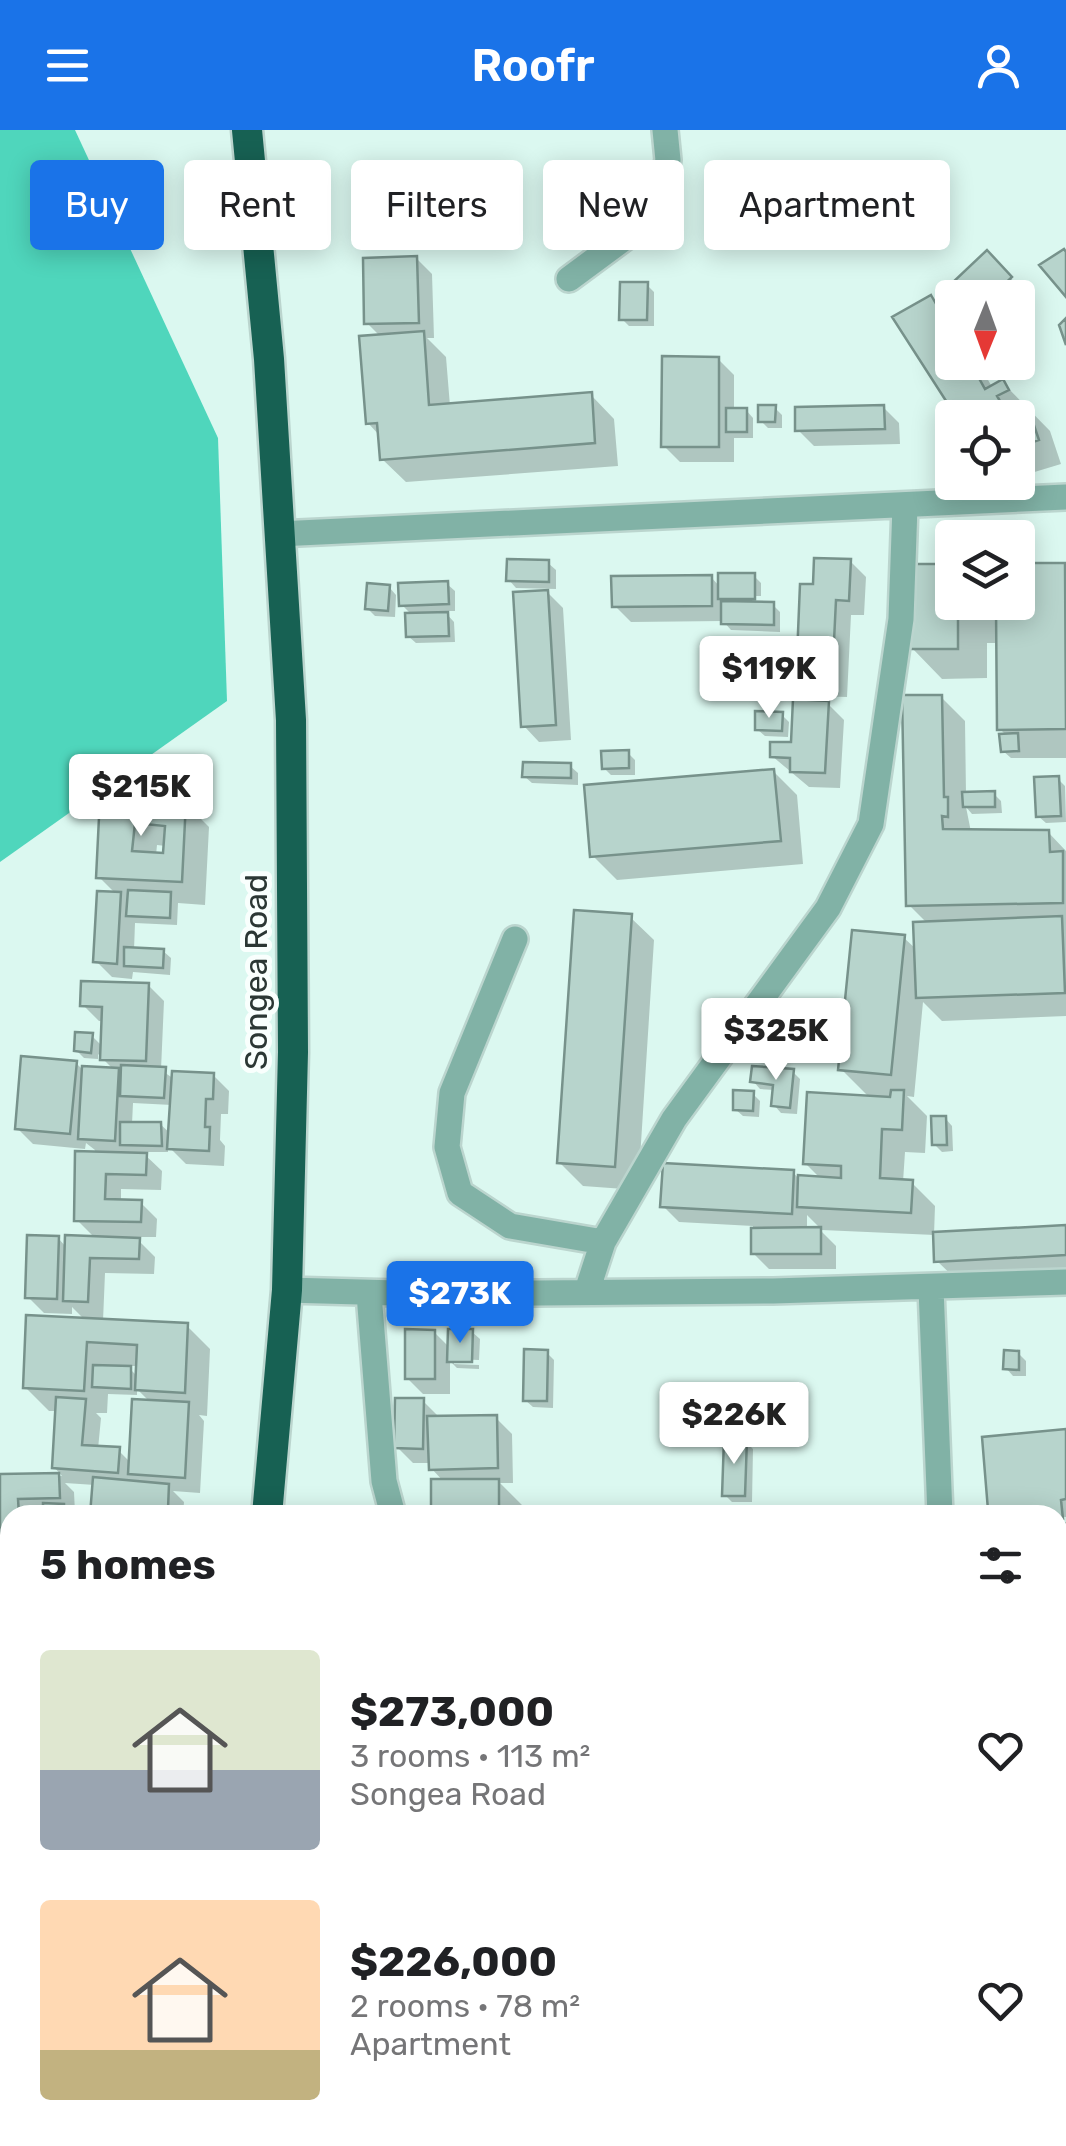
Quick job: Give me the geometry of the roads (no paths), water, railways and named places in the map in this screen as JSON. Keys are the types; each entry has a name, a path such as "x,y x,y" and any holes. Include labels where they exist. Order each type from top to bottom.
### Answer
{"highway":[{"name":"Songea Road","path":"247,130 269,360 291,720 293,1052 287,1290 268,1505"}],"street":[{"path":"568,279 654,216 668,160 665,130"},
{"path":"278,534 1066,497"},
{"path":"587,1292 603,1242 674,1119 828,908 871,824 900,619 905,506"},
{"path":"515,939 452,1093 447,1147 460,1193 510,1226 603,1242"},
{"path":"287,1290 370,1294 587,1292 931,1288 1066,1282"},
{"path":"931,1288 940,1505"},
{"path":"370,1294 384,1481 390,1505"}]}
